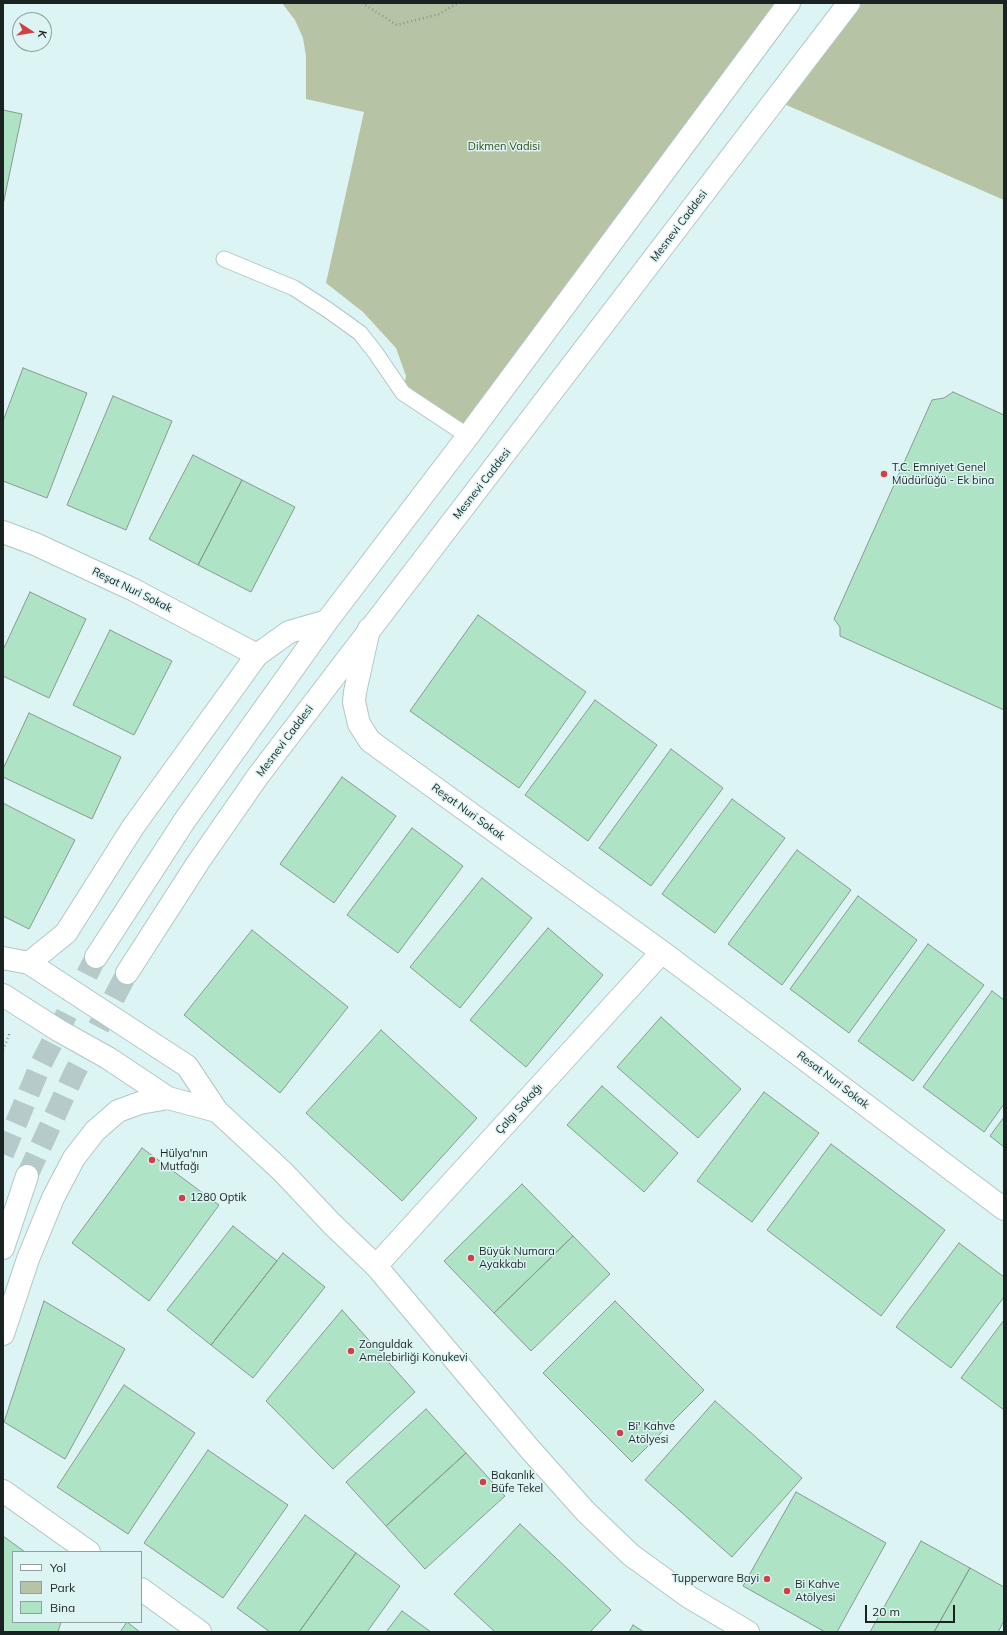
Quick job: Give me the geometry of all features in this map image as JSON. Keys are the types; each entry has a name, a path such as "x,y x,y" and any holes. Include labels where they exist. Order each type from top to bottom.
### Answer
{"main road":[{"path":"96,957 185,820 327,621 468,436 790,3"},
{"name":"Mesnevi Caddesi","path":"126,973 199,860 258,776 531,421 849,3"},
{"name":"Reşat Nuri Sokak","path":"3,532 35,544 132,589 257,655"},
{"path":"29,963 66,933 133,827 257,655 289,632 327,621"},
{"name":"Reşat Nuri Sokak","path":"370,629 354,702 359,724 370,741 662,952"},
{"name":"Resat Nuri Sokak","path":"662,952 1004,1209"},
{"name":"Çalgı Sokağı","path":"376,1266 662,952"},
{"path":"3,958 29,963 187,1066 217,1111 283,1172 332,1224 376,1266 528,1447 585,1511 631,1555 689,1597 748,1632"},
{"path":"3,995 58,1030 108,1058 168,1098 217,1111"},
{"path":"3,1334 28,1259 53,1198 74,1158 95,1131 118,1111 140,1103 168,1098"},
{"path":"3,1248 28,1176"},
{"path":"3,1491 88,1551"},
{"path":"142,1590 200,1632"}],"lane":[{"path":"224,259 294,288 360,333 403,393 468,436"}],"path":[{"path":"362,3 397,25 439,14 458,3"},
{"path":"3,1050 10,1032"}],"green space":[{"name":"Dikmen Vadisi","path":"282,3 789,3 468,436 403,393 406,376 396,348 363,312 326,283 364,112 306,99 306,56 303,38 295,20"},
{"path":"849,3 1004,3 1004,200 775,100"}],"building":[{"path":"3,110 22,114 3,205"},
{"path":"23,368 87,393 47,498 3,481 3,421"},
{"path":"953,392 1004,415 1004,710 840,636 840,627 834,619 932,400 944,398"},
{"path":"113,396 172,421 126,530 67,505"},
{"path":"193,455 242,480 198,565 149,539"},
{"path":"242,480 295,507 251,592 198,565"},
{"path":"30,592 86,619 49,698 3,676 3,650"},
{"path":"478,615 586,692 519,788 410,711"},
{"path":"110,630 172,661 134,735 73,705"},
{"path":"595,700 657,745 588,841 525,795"},
{"path":"29,713 121,757 92,819 3,777 3,769"},
{"path":"671,749 723,788 651,886 599,848"},
{"path":"342,777 396,816 334,903 280,864"},
{"path":"732,799 785,838 715,933 662,894"},
{"path":"3,803 75,840 29,929 3,916"},
{"path":"412,828 463,866 398,953 347,915"},
{"path":"797,850 851,890 782,985 728,944"},
{"path":"482,878 532,918 460,1008 410,967"},
{"path":"858,896 917,940 849,1033 790,989"},
{"path":"548,928 603,975 526,1067 470,1020"},
{"path":"252,930 348,1007 280,1093 184,1015"},
{"path":"928,944 984,985 913,1081 858,1041"},
{"path":"992,991 1004,1000 1004,1104 984,1132 923,1087"},
{"path":"661,1017 741,1089 698,1138 617,1067"},
{"path":"381,1030 477,1118 402,1201 306,1113"},
{"path":"602,1086 678,1153 644,1192 567,1125"},
{"path":"764,1092 819,1133 752,1222 697,1181"},
{"path":"1004,1117 1004,1147 990,1136"},
{"path":"831,1144 945,1230 881,1316 767,1230"},
{"path":"142,1148 219,1205 149,1301 72,1243"},
{"path":"522,1184 573,1236 494,1313 444,1261"},
{"path":"233,1226 277,1261 211,1345 167,1310"},
{"path":"573,1236 610,1274 531,1351 494,1313"},
{"path":"959,1243 1004,1277 1004,1297 951,1368 896,1327"},
{"path":"283,1253 325,1287 253,1378 211,1345"},
{"path":"44,1301 125,1349 65,1459 4,1422"},
{"path":"615,1301 704,1390 632,1462 543,1373"},
{"path":"342,1310 415,1392 333,1469 266,1401"},
{"path":"1004,1320 1004,1410 961,1378"},
{"path":"124,1385 195,1433 128,1534 57,1487"},
{"path":"715,1401 802,1478 732,1557 645,1480"},
{"path":"426,1409 466,1453 386,1526 346,1482"},
{"path":"208,1450 288,1505 223,1598 144,1543"},
{"path":"466,1453 505,1496 425,1569 386,1526"},
{"path":"796,1492 886,1543 837,1632 825,1632 743,1586"},
{"path":"305,1515 356,1553 299,1632 270,1632 237,1608"},
{"path":"520,1524 611,1610 590,1632 495,1632 454,1594"},
{"path":"3,1536 24,1551 12,1551 12,1623 61,1623 58,1632 3,1632"},
{"path":"921,1541 970,1568 934,1632 870,1632"},
{"path":"356,1553 400,1586 367,1632 299,1632"},
{"path":"970,1568 1004,1587 1004,1621 998,1632 934,1632"},
{"path":"402,1611 431,1632 386,1632"},
{"path":"126,1623 128,1623 140,1632 120,1632"},
{"path":"633,1625 644,1632 629,1632"}],"tunnel":[{"path":"3,1154 41,1064 96,957"},
{"path":"27,1176 74,1074 127,973"}],"place":[{"name":"T.C. Emniyet Genel Müdürlüğü - Ek bina","path":"884,474"},
{"name":"Hülya'nın Mutfağı","path":"152,1160"},
{"name":"1280 Optik","path":"182,1198"},
{"name":"Büyük Numara Ayakkabı","path":"471,1258"},
{"name":"Zonguldak Amelebirliği Konukevi","path":"351,1351"},
{"name":"Bi' Kahve Atölyesi","path":"620,1433"},
{"name":"Bakanlık Büfe Tekel","path":"483,1482"},
{"name":"Tupperware Bayi","path":"767,1579"},
{"name":"Bi Kahve Atölyesi","path":"787,1591"}]}
